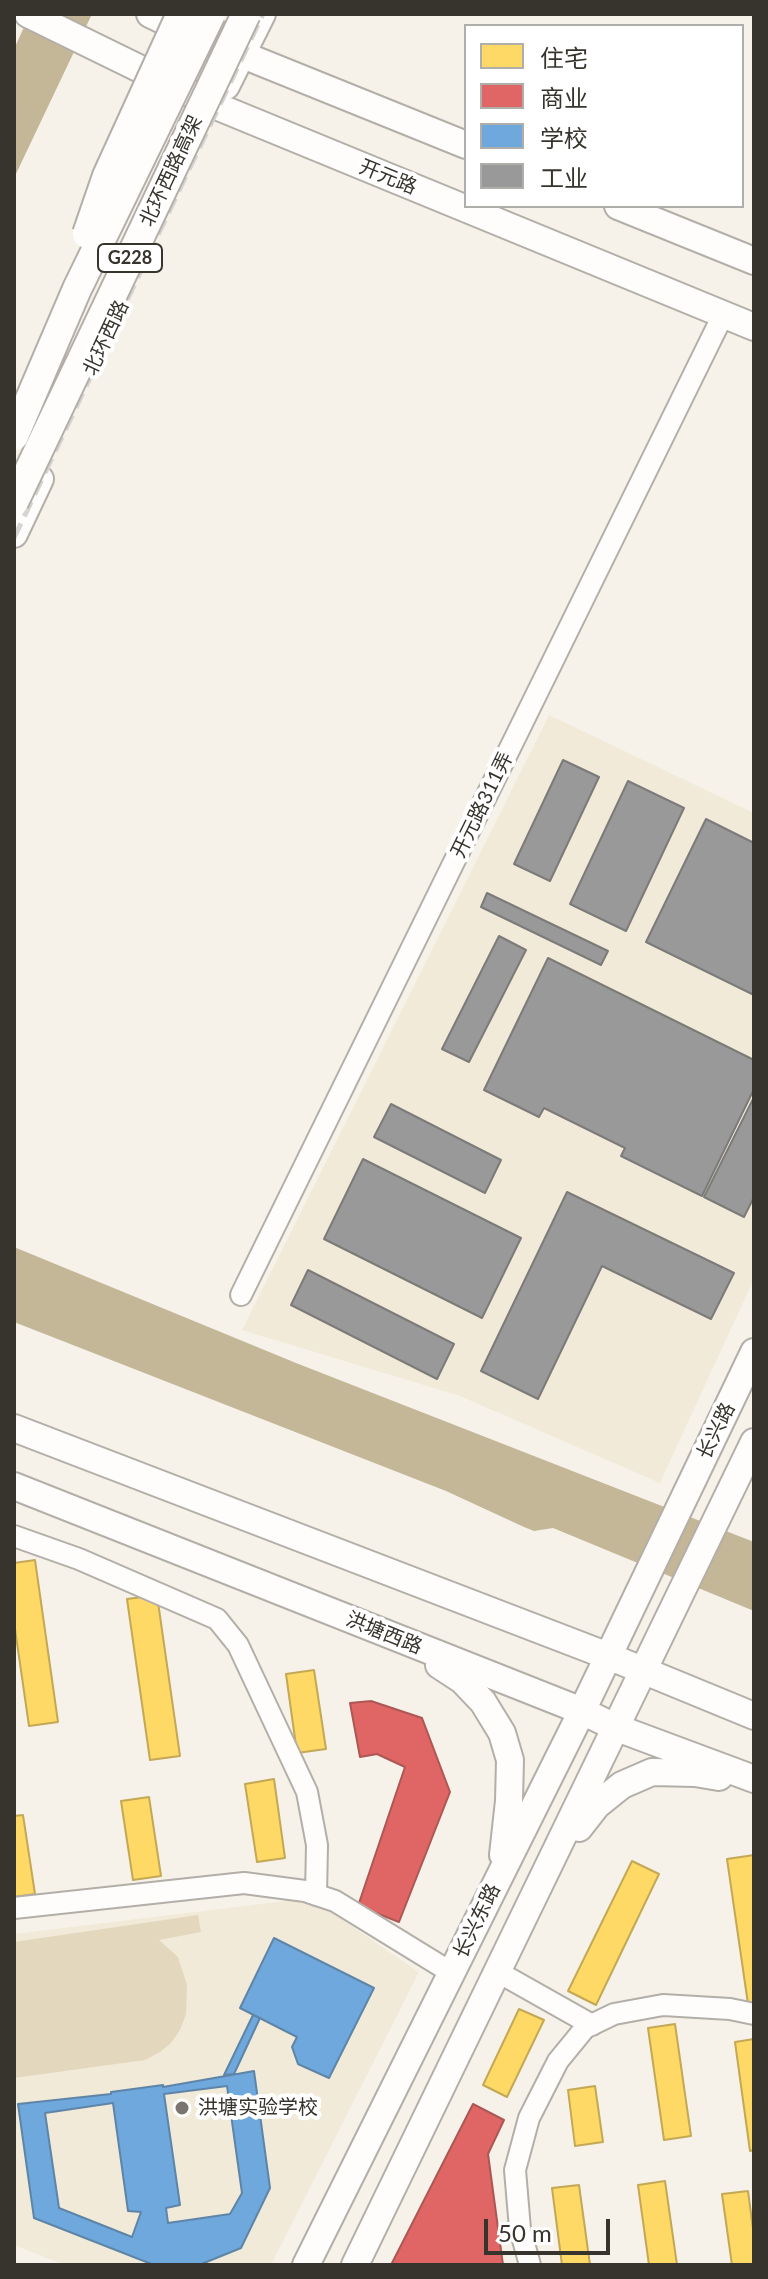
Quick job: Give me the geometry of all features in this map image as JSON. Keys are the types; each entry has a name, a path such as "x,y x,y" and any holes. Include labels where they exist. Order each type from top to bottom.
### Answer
{"highway":[{"name":"北环西路高架","path":"14,436 77,289 211,14"},
{"name":"北环西路高架","path":"14,502 246,14"},
{"path":"77,289 86,236 107,176 190,21"}],"main road":[{"name":"开元路","path":"28,14 216,106 754,327"},
{"path":"150,14 190,21 242,55 464,144"},
{"name":"北环西路","path":"14,534 262,14"},
{"path":"14,403 167,83 190,21"},
{"path":"623,208 754,261"},
{"name":"长兴路","path":"646,1577 754,1352"},
{"path":"14,1428 608,1656 754,1716"},
{"name":"长兴路","path":"682,1593 754,1442"},
{"name":"洪塘西路","path":"14,1486 754,1781"},
{"name":"长兴东路","path":"306,2265 646,1577"},
{"name":"长兴东路","path":"355,2265 682,1593"},
{"path":"392,1636 462,1680 483,1702 502,1733 510,1760 509,1801 500,1875"},
{"path":"552,1862 597,1805 622,1785 652,1772 695,1773 754,1781"}],"street":[{"name":"开元路311弄","path":"241,1295 723,315"},
{"path":"14,1536 79,1559 217,1619 238,1645 307,1792 317,1845 316,1895"},
{"path":"14,1908 244,1883 305,1891 335,1901 452,1973"},
{"path":"498,1972 592,2025"},
{"path":"530,2265 520,2229 515,2170 529,2118 558,2061 585,2028 614,2014 663,2005 730,2009 754,2014"}],"shaded area":[{"path":"30,14 92,14 14,178 14,49"},
{"path":"549,715 754,813 754,1279 660,1483 460,1396 242,1330"},
{"path":"14,1247 296,1363 754,1542 754,1611 553,1528 534,1531 446,1491 14,1322"},
{"name":"洪塘实验学校","path":"310,1898 419,1972 271,2265 65,2265 14,2245 14,1934"},
{"path":"198,1915 201,1932 159,1940 178,1957 187,1985 186,2014 171,2043 145,2060 14,2078 14,1942"}],"building: 住宅":[{"path":"35,1560 58,1722 29,1726 14,1622 14,1563"},
{"path":"157,1595 180,1756 150,1760 127,1599"},
{"path":"314,1670 326,1749 297,1753 286,1674"},
{"path":"413,1761 440,1771 387,1917 360,1906"},
{"path":"274,1779 285,1858 257,1862 245,1784"},
{"path":"149,1797 161,1876 133,1880 121,1801"},
{"path":"23,1815 35,1894 14,1897 14,1816"},
{"path":"754,1855 754,2003 748,2004 727,1859"},
{"path":"632,1861 659,1874 596,2005 568,1991"},
{"path":"519,2009 544,2020 507,2097 483,2085"},
{"path":"675,2024 691,2136 664,2140 648,2028"},
{"path":"754,2039 754,2150 750,2151 735,2042"},
{"path":"595,2086 603,2142 575,2146 568,2090"},
{"path":"474,2113 497,2125 482,2153 496,2250 470,2254 456,2150"},
{"path":"665,2181 677,2265 649,2265 638,2185"},
{"path":"579,2185 590,2265 562,2265 552,2188"},
{"path":"748,2191 754,2265 732,2265 722,2194"},
{"path":"425,2249 427,2265 400,2265 399,2253"}],"building: 商业":[{"path":"371,1701 422,1718 450,1792 399,1922 358,1906 405,1767 377,1754 360,1757 350,1703"},
{"path":"473,2104 504,2120 488,2154 503,2265 391,2265"}],"building: 学校":[{"path":"274,1938 374,1988 329,2078 298,2064 292,2047 297,2037 240,2008"},
{"path":"253,2015 260,2018 234,2074 224,2075"},
{"path":"254,2071 270,2188 241,2248 199,2265 154,2265 34,2218 18,2104 163,2087","holes":["227,2086 242,2193 230,2214 168,2223 166,2208 180,2205 164,2094","113,2103 128,2211 141,2212 132,2237 59,2208 45,2113"]}],"building: 工业":[{"path":"563,760 599,777 550,881 514,864"},
{"path":"628,781 684,808 626,931 570,904"},
{"path":"706,819 754,843 754,995 646,942"},
{"path":"487,893 608,951 601,965 481,907"},
{"path":"499,936 526,950 469,1062 442,1049"},
{"path":"548,958 754,1060 754,1089 702,1196 621,1156 625,1148 544,1108 539,1117 484,1090"},
{"path":"754,1097 754,1197 744,1217 704,1197"},
{"path":"391,1104 501,1160 485,1193 374,1137"},
{"path":"363,1159 521,1238 482,1318 324,1239"},
{"path":"567,1192 734,1273 711,1319 602,1266 538,1399 481,1371"},
{"path":"308,1270 454,1344 437,1379 291,1305"}],"railway":[{"path":"14,485 238,14"},
{"path":"14,538 263,14"}],"place":[{"name":"洪塘实验学校","path":"182,2108"}]}
